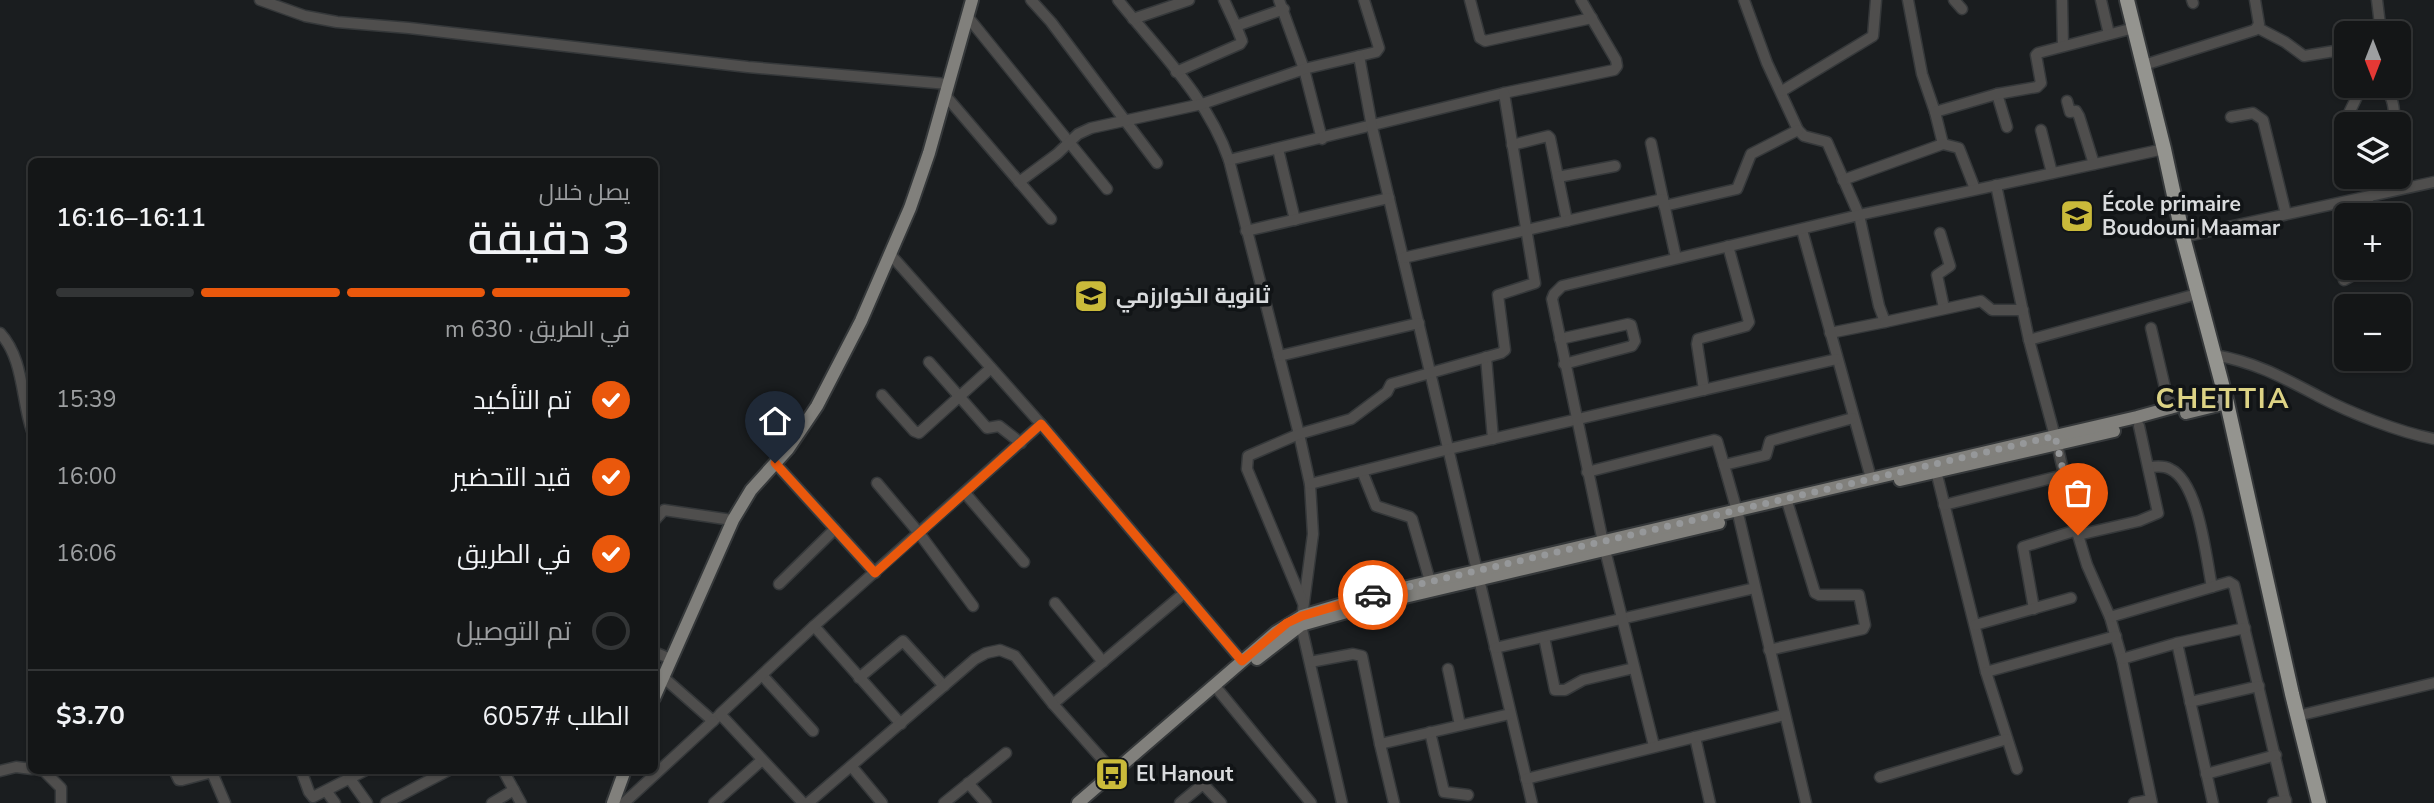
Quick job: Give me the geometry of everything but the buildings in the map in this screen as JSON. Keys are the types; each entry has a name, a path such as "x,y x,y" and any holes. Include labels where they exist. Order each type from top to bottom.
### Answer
{"highway":[{"path":"2127,0 2197,294 2225,398 2319,803"}],"main road":[{"path":"658,688 732,520 751,490 775,463 817,405 861,321 910,208 929,152 972,0"},
{"path":"2056,440 2169,409 2225,398"},
{"path":"1078,803 1219,691 1302,615 1935,467 2139,425 2225,398"},
{"path":"1787,502 1871,478 1935,467"},
{"path":"1089,803 1116,774 1287,623 1302,615 1373,595 1430,581 1479,575"},
{"path":"612,803 623,774"}],"street":[{"path":"260,0 305,16 337,22 422,29 946,89 1051,219"},
{"path":"1031,0 1051,22 1157,163"},
{"path":"1118,0 1202,104 1222,139 1229,160 1310,484 1313,534 1302,615"},
{"path":"1133,19 1189,0"},
{"path":"1176,72 1240,44 1242,41 1224,0"},
{"path":"1019,182 1085,130 1202,104 1304,69 1376,52 1379,48 1364,0"},
{"path":"1470,0 1479,38 1485,41 1592,18"},
{"path":"1229,160 1616,68 1618,63 1581,0"},
{"path":"1744,0 1767,63 1798,130 1804,136 1827,142 1858,215 1885,322"},
{"path":"1782,91 1873,36 1876,0"},
{"path":"1908,0 1922,74 1936,111 1943,144"},
{"path":"1954,0 1962,9"},
{"path":"2062,0 2063,46"},
{"path":"2101,0 2109,34"},
{"path":"2255,0 2258,28"},
{"path":"2377,0 2380,21"},
{"path":"1236,26 1282,5 1304,69 1322,139"},
{"path":"967,16 1107,189"},
{"path":"1936,111 1997,94 2040,86 2036,55 2134,28"},
{"path":"2258,28 2304,55 2334,52"},
{"path":"2144,65 2241,36 2258,28"},
{"path":"1359,56 1372,127 1532,803"},
{"path":"1342,803 1302,615 1246,464 1248,456 1299,433 1351,419 1387,392 1391,384 1505,350 1498,293 1535,284 1504,93"},
{"path":"1997,94 2007,127"},
{"path":"2392,98 2394,112"},
{"path":"2067,101 2070,112 2076,111 2079,116 2094,164"},
{"path":"2231,117 2253,113 2263,120 2286,214"},
{"path":"1403,258 1567,221 1737,189 1751,154 1798,130"},
{"path":"2041,130 2052,173"},
{"path":"1512,145 1548,136 1550,138 1567,221"},
{"path":"1651,143 1676,258"},
{"path":"1843,180 1943,144 1959,148 1975,189"},
{"path":"1278,149 1295,220"},
{"path":"1654,747 1576,421 1552,299 1557,290 1562,286 1858,215 2164,149"},
{"path":"1558,177 1615,166"},
{"path":"2183,237 2434,182"},
{"path":"1996,185 2029,340 2077,533 2087,565 2110,617 2122,659 2151,801 2134,803"},
{"path":"2367,197 2368,203"},
{"path":"1246,231 1389,198"},
{"path":"1802,230 1871,478"},
{"path":"1940,233 1950,265 1937,275 1944,308"},
{"path":"1704,390 1698,340 1746,326 1749,322 1728,246"},
{"path":"890,254 1041,424 1242,661"},
{"path":"2029,340 2197,294"},
{"path":"1830,333 1983,301 1992,310 2023,310"},
{"path":"1279,356 1419,323"},
{"path":"1560,340 1628,324 1631,325 1635,341 1632,346 1564,364"},
{"path":"2151,328 2169,409"},
{"path":"0,332 13,350 28,411"},
{"path":"2214,355 2237,359 2268,370 2344,409 2434,439"},
{"path":"1486,357 1493,439"},
{"path":"1310,484 1837,359"},
{"path":"929,362 987,428 999,425 1021,443"},
{"path":"882,395 917,433 922,432 991,368"},
{"path":"1724,465 1766,454 1770,440 1853,418"},
{"path":"658,772 814,626 1041,424"},
{"path":"2034,608 2023,547 2157,514 2139,425"},
{"path":"1587,472 1717,440 1738,514 1806,803"},
{"path":"775,463 875,573"},
{"path":"2148,467 2162,466 2173,469 2188,486 2194,500 2212,587"},
{"path":"1935,467 1986,672 2017,769"},
{"path":"1362,471 1376,506 1410,517 1430,581"},
{"path":"1944,505 2064,475"},
{"path":"877,483 919,533 973,606"},
{"path":"965,493 1024,562"},
{"path":"1769,650 1863,629 1865,625 1859,595 1815,593 1787,502"},
{"path":"659,509 732,520"},
{"path":"779,584 835,529"},
{"path":"2110,617 2229,582 2234,585 2286,802 2273,803"},
{"path":"1495,649 1755,588"},
{"path":"1053,704 1183,594"},
{"path":"1975,625 2071,598"},
{"path":"1055,603 1103,662"},
{"path":"814,626 901,724"},
{"path":"2122,659 2245,628"},
{"path":"1986,672 2116,636"},
{"path":"1544,637 1555,690 1566,690 1583,680 1634,668"},
{"path":"859,678 903,641 944,685"},
{"path":"2177,643 2213,803"},
{"path":"663,677 717,718 806,803 852,767 975,659 1000,650 1015,656 1053,704 1116,774"},
{"path":"658,654 671,659"},
{"path":"1310,662 1353,654 1362,656 1394,803"},
{"path":"1448,669 1460,725"},
{"path":"762,675 813,731"},
{"path":"2297,716 2434,683"},
{"path":"2190,702 2259,686"},
{"path":"1219,691 1311,803"},
{"path":"1380,744 1510,713"},
{"path":"1525,779 1784,715"},
{"path":"1430,732 1444,792 1468,795"},
{"path":"1695,737 1710,803"},
{"path":"1880,776 2007,739"},
{"path":"944,803 1006,753"},
{"path":"2206,775 2276,755"},
{"path":"19,767 28,760"},
{"path":"715,803 762,760"},
{"path":"0,771 19,767 28,768"},
{"path":"852,767 882,803"},
{"path":"47,774 61,788 61,803"},
{"path":"176,774 179,780 182,780 203,774"},
{"path":"215,774 225,803"},
{"path":"303,774 311,796 327,792 359,774"},
{"path":"386,803 441,774"},
{"path":"505,774 521,803"},
{"path":"624,803 656,774"},
{"path":"350,779 368,803"},
{"path":"968,783 986,803"},
{"path":"1180,803 1203,784 1221,803"},
{"path":"492,803 514,790"},
{"path":"327,792 335,803"}],"way so far":[{"path":"1373,595 2055,436 2078,535"}],"place":[{"name":"École primaire Boudouni Maamar","path":"2077,216"},
{"name":"ثانوية الخوارزمي","path":"1091,296"},
{"name":"El Hanout","path":"1112,774"}],"district":[{"name":"CHETTIA","path":"2223,398"}],"route":[{"path":"775,463 875,573 1041,424 1242,661 1287,623 1373,595"}]}
